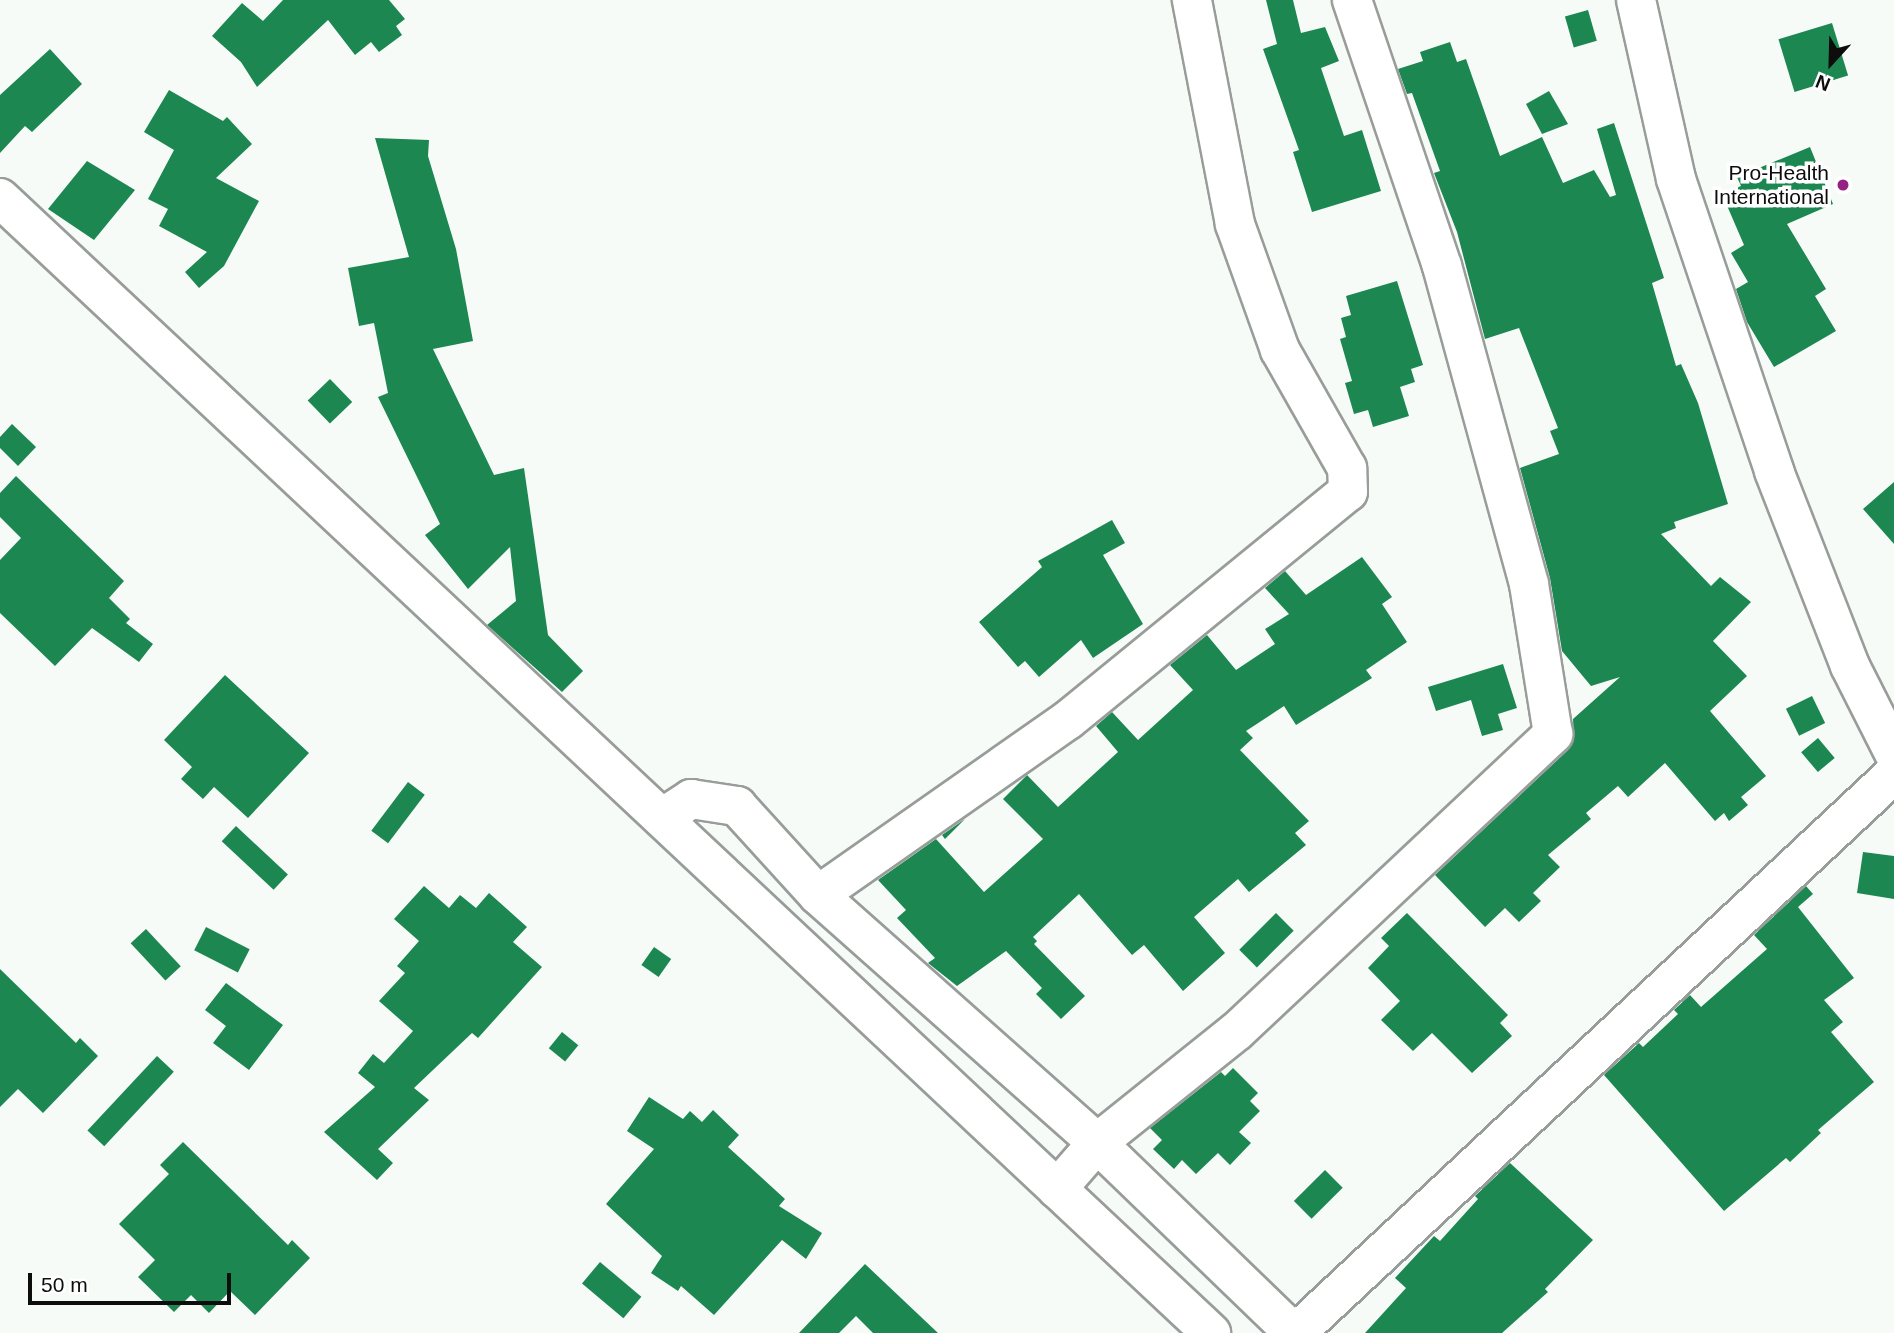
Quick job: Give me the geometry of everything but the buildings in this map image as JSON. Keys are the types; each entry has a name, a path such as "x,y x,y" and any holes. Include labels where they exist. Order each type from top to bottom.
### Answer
{"street":[{"path":"818,895 1068,720 1348,492 1347,468 1280,350 1235,223 1192,0"},
{"path":"1057,1189 1097,1143 1237,1031 1553,734 1529,584 1446,279 1352,0"},
{"path":"1636,0 1676,179 1769,459 1850,666 1894,753"},
{"path":"0,198 1211,1333"},
{"path":"662,818 691,799 737,806 818,895 1097,1143 1295,1333 1894,774"}],"place":[{"name":"Pro-Health International","path":"1843,185"}]}
